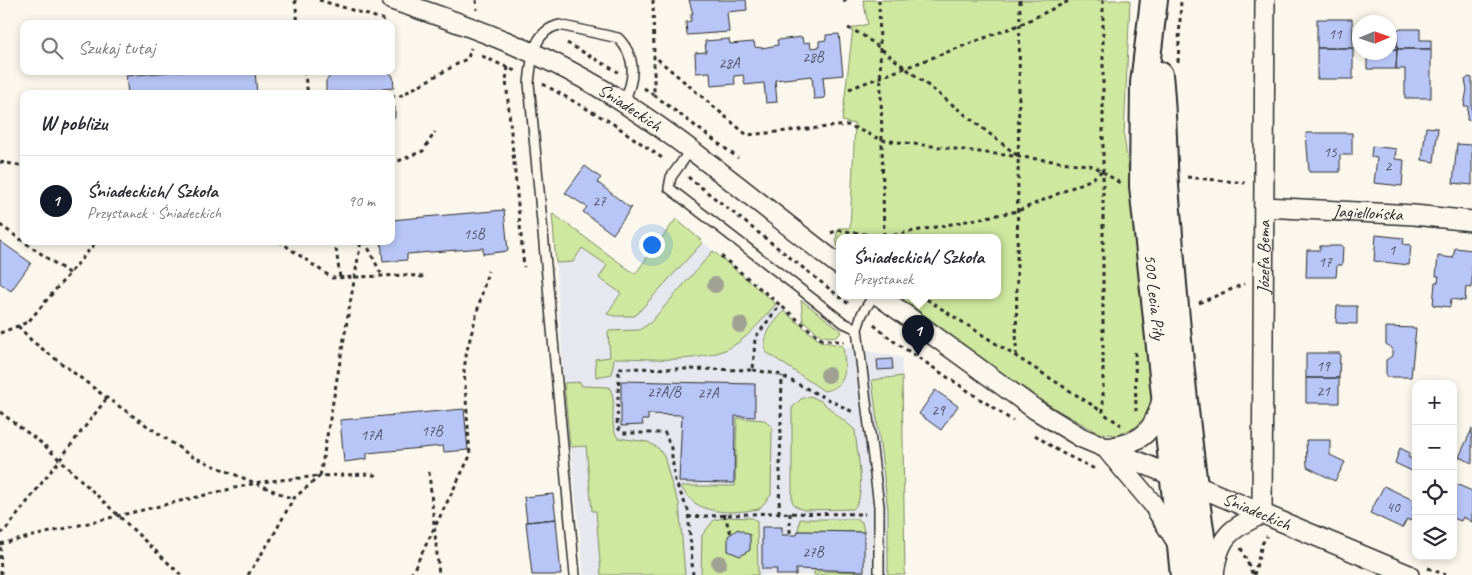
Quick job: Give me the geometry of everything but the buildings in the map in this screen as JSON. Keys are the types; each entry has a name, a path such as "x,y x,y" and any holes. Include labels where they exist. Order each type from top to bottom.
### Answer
{"street":[{"name":"Śniadeckich","path":"392,0 466,25 532,53 623,102 836,263"},
{"name":"Józefa Bema","path":"1262,514 1266,0"},
{"name":"500 Lecia Piły","path":"1154,9 1144,83 1143,186 1164,392 1207,575"},
{"name":"500 Lecia Piły","path":"1154,9 1184,480 1183,563"},
{"name":"Jagiellońska","path":"1264,207 1414,214 1472,221"},
{"name":"Śniadeckich","path":"883,299 1036,410 1082,438 1409,575"},
{"path":"1105,448 1128,445 1145,436 1160,410 1164,392"},
{"name":"Śniadeckich","path":"1105,448 1152,503 1183,563"},
{"path":"1214,575 1219,548 1223,539 1243,522 1262,514"}],"lane":[{"path":"575,575 529,83 532,53 546,31 559,25 618,38 630,57 633,68 631,88 623,102"},
{"path":"690,151 670,178 670,188 844,322 857,329"},
{"path":"871,299 862,314 857,329 879,506 880,575"}],"path":[{"path":"295,0 298,20"},
{"path":"546,31 654,94 653,0"},
{"path":"842,2 847,0"},
{"path":"879,0 884,234"},
{"path":"1016,356 1020,0"},
{"path":"849,89 880,75 1019,25 1071,0"},
{"path":"1103,0 1103,413"},
{"path":"848,28 861,34 880,48 902,68 1018,156"},
{"path":"395,97 400,96 468,58 470,50"},
{"path":"654,56 747,135 848,125 882,140 1094,166 1103,170 1125,187 1143,186"},
{"path":"508,68 506,80 524,268"},
{"path":"305,75 307,90"},
{"path":"395,162 423,151 435,132"},
{"path":"0,162 20,165"},
{"path":"899,234 1018,211 1092,179 1103,170"},
{"path":"0,225 20,237"},
{"path":"831,233 838,230 864,234"},
{"path":"31,245 70,274"},
{"path":"0,333 28,322 95,245"},
{"path":"285,245 332,278 424,276"},
{"path":"336,245 340,278"},
{"path":"248,575 273,536 293,499 320,476 360,245"},
{"path":"367,245 382,276"},
{"path":"721,256 821,339 859,343"},
{"path":"410,575 470,456 464,370 467,350 488,271"},
{"path":"1196,304 1252,280"},
{"path":"926,299 1128,430"},
{"path":"753,370 755,338 780,305"},
{"path":"18,326 32,341 107,398 191,456 293,499"},
{"path":"693,575 688,510 675,481 671,448 665,433 624,433 617,427 619,368 753,370 782,376 856,413"},
{"path":"779,513 782,376"},
{"path":"0,534 8,527 107,398"},
{"path":"0,412 44,445 181,575"},
{"path":"429,472 439,575"},
{"path":"2,575 0,545 256,484 320,476 368,474 378,476"},
{"path":"688,517 779,513 866,514"},
{"path":"790,513 790,535"},
{"path":"724,514 732,534"},
{"path":"1262,533 1275,535"},
{"path":"1254,575 1262,544 1269,533"}],"shaded area":[{"path":"552,213 635,274 676,219 820,341 902,358 905,575 584,575 564,383"}],"green space":[{"path":"863,0 1130,0 1124,135 1156,385 1149,415 1139,426 1116,435 1099,433 1059,411 989,365 903,299 1001,299 1001,234 837,234 838,228 850,228 855,124 842,121 853,28 868,24"},
{"path":"552,213 635,274 676,219 703,242 635,316 615,316 607,314 621,293 599,278 607,265 582,248 573,262 556,263"},
{"path":"713,251 776,304 759,323 739,342 725,350 684,359 614,358 612,374 596,377 595,359 610,357 608,331 639,330 650,323"},
{"path":"801,300 842,331 837,337 822,336 803,321"},
{"path":"784,311 820,341 843,346 845,368 842,380 838,385 824,391 766,352 765,340 767,335"},
{"path":"902,376 905,575 888,575 888,509 872,380"},
{"path":"580,382 582,386 609,387 613,399 613,426 618,438 648,442 658,448 664,456 679,503 685,575 601,575 596,511 592,511 586,446 570,447 564,383"},
{"path":"810,396 821,401 855,430 860,472 860,495 853,509 804,510 795,506 792,501 792,408 801,399"},
{"path":"737,418 765,420 772,428 771,495 759,509 725,512 704,508 687,496 681,486 735,486"},
{"path":"728,517 752,518 757,521 758,575 701,575 702,535 714,520"},
{"path":"800,519 857,519 862,522 864,532 798,531"},
{"path":"814,571 864,572 863,575 814,575"}],"place":[{"name":"Śniadeckich/ Szkoła","path":"918,356"}]}
